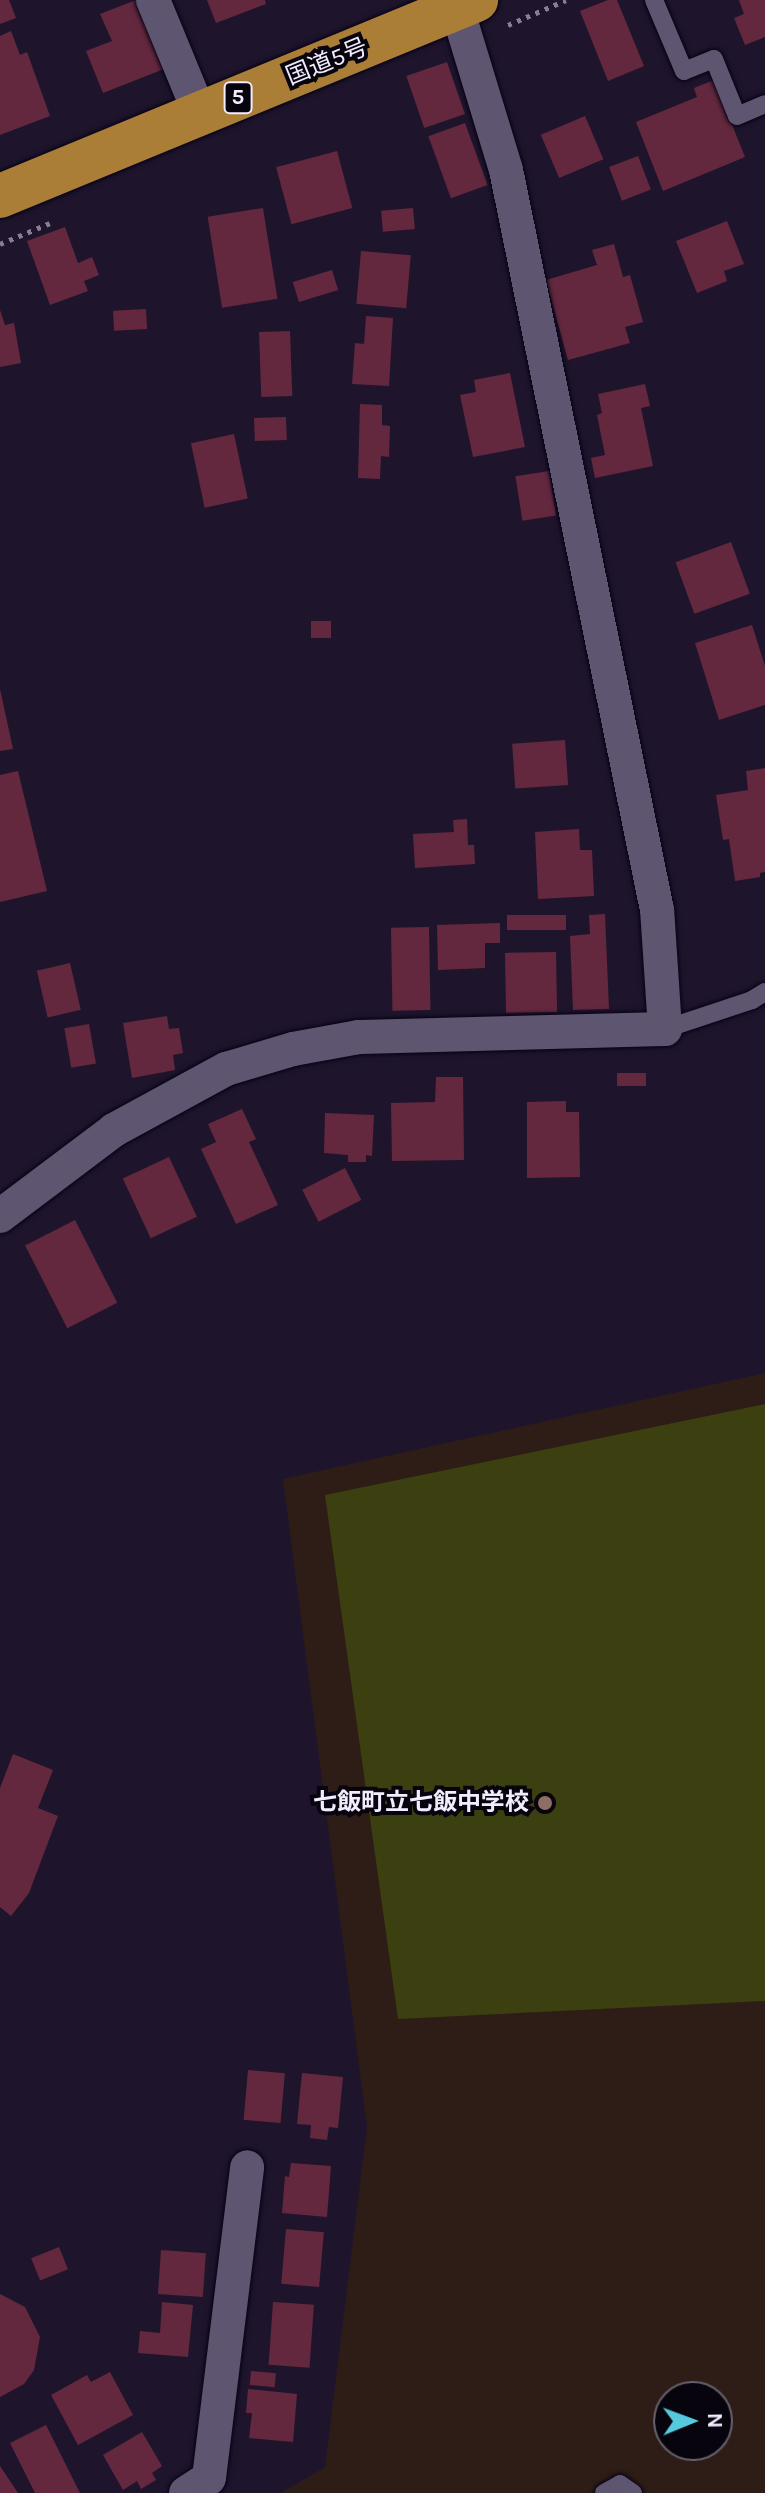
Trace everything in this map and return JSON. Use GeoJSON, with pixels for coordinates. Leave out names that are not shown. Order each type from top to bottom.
{"type":"FeatureCollection","features":[{"type":"Feature","properties":{"kind":"highway","name":"国道5号"},"geometry":{"type":"LineString","coordinates":[[0,196],[200,114],[409,20],[466,4]]}},
{"type":"Feature","properties":{"kind":"street"},"geometry":{"type":"LineString","coordinates":[[153,0],[200,114]]}},
{"type":"Feature","properties":{"kind":"street"},"geometry":{"type":"LineString","coordinates":[[0,1216],[114,1130],[226,1069],[293,1049],[359,1037],[665,1029],[657,910],[506,170],[466,4]]}},
{"type":"Feature","properties":{"kind":"street"},"geometry":{"type":"LineString","coordinates":[[186,2493],[209,2478],[247,2167]]}},
{"type":"Feature","properties":{"kind":"lane"},"geometry":{"type":"LineString","coordinates":[[654,0],[684,71],[714,59],[737,116],[765,104]]}},
{"type":"Feature","properties":{"kind":"lane"},"geometry":{"type":"LineString","coordinates":[[665,1029],[752,1000],[765,992]]}},
{"type":"Feature","properties":{"kind":"lane"},"geometry":{"type":"LineString","coordinates":[[604,2493],[620,2484],[633,2493]]}},
{"type":"Feature","properties":{"kind":"shaded area","name":"七飯町立七飯中学校"},"geometry":{"type":"Polygon","coordinates":[[[765,1373],[765,2493],[281,2493],[325,2467],[367,2127],[283,1479],[765,1373]]]}},
{"type":"Feature","properties":{"kind":"green space"},"geometry":{"type":"Polygon","coordinates":[[[765,1404],[765,2001],[398,2019],[325,1495],[765,1404]]]}},
{"type":"Feature","properties":{"kind":"building"},"geometry":{"type":"Polygon","coordinates":[[[0,0],[9,0],[16,18],[0,24],[0,0]]]}},
{"type":"Feature","properties":{"kind":"building"},"geometry":{"type":"Polygon","coordinates":[[[142,0],[164,69],[103,93],[86,51],[112,41],[100,14],[142,0]]]}},
{"type":"Feature","properties":{"kind":"building"},"geometry":{"type":"Polygon","coordinates":[[[207,0],[265,0],[266,4],[216,23],[207,0]]]}},
{"type":"Feature","properties":{"kind":"building"},"geometry":{"type":"Polygon","coordinates":[[[608,0],[617,0],[644,66],[608,81],[580,11],[608,0]]]}},
{"type":"Feature","properties":{"kind":"building"},"geometry":{"type":"Polygon","coordinates":[[[739,0],[765,0],[765,37],[745,45],[734,18],[744,14],[739,0]]]}},
{"type":"Feature","properties":{"kind":"building"},"geometry":{"type":"Polygon","coordinates":[[[11,31],[20,55],[27,52],[50,116],[0,135],[0,36],[11,31]]]}},
{"type":"Feature","properties":{"kind":"building"},"geometry":{"type":"Polygon","coordinates":[[[447,62],[465,114],[424,128],[406,76],[447,62]]]}},
{"type":"Feature","properties":{"kind":"building"},"geometry":{"type":"Polygon","coordinates":[[[714,80],[745,157],[663,191],[636,122],[697,97],[694,88],[714,80]]]}},
{"type":"Feature","properties":{"kind":"building"},"geometry":{"type":"Polygon","coordinates":[[[585,116],[603,159],[559,178],[541,135],[585,116]]]}},
{"type":"Feature","properties":{"kind":"building"},"geometry":{"type":"Polygon","coordinates":[[[465,123],[488,185],[451,198],[428,136],[465,123]]]}},
{"type":"Feature","properties":{"kind":"building"},"geometry":{"type":"Polygon","coordinates":[[[337,151],[352,208],[291,224],[276,167],[337,151]]]}},
{"type":"Feature","properties":{"kind":"building"},"geometry":{"type":"Polygon","coordinates":[[[638,156],[651,190],[622,201],[609,167],[638,156]]]}},
{"type":"Feature","properties":{"kind":"building"},"geometry":{"type":"Polygon","coordinates":[[[263,208],[277,299],[222,308],[208,217],[263,208]]]}},
{"type":"Feature","properties":{"kind":"building"},"geometry":{"type":"Polygon","coordinates":[[[413,208],[415,229],[383,232],[381,211],[413,208]]]}},
{"type":"Feature","properties":{"kind":"building"},"geometry":{"type":"Polygon","coordinates":[[[727,221],[744,264],[724,271],[727,281],[697,293],[676,241],[727,221]]]}},
{"type":"Feature","properties":{"kind":"building"},"geometry":{"type":"Polygon","coordinates":[[[65,227],[78,263],[92,257],[99,275],[84,281],[88,291],[50,305],[27,241],[65,227]]]}},
{"type":"Feature","properties":{"kind":"building"},"geometry":{"type":"Polygon","coordinates":[[[614,244],[623,277],[630,275],[643,322],[625,327],[630,343],[568,360],[546,280],[597,265],[592,250],[614,244]]]}},
{"type":"Feature","properties":{"kind":"building"},"geometry":{"type":"Polygon","coordinates":[[[361,251],[411,255],[406,308],[356,304],[361,251]]]}},
{"type":"Feature","properties":{"kind":"building"},"geometry":{"type":"Polygon","coordinates":[[[332,270],[338,290],[299,302],[293,282],[332,270]]]}},
{"type":"Feature","properties":{"kind":"building"},"geometry":{"type":"Polygon","coordinates":[[[146,309],[147,329],[114,331],[113,311],[146,309]]]}},
{"type":"Feature","properties":{"kind":"building"},"geometry":{"type":"Polygon","coordinates":[[[0,310],[5,325],[14,323],[21,363],[0,367],[0,310]]]}},
{"type":"Feature","properties":{"kind":"building"},"geometry":{"type":"Polygon","coordinates":[[[366,316],[393,318],[389,386],[352,384],[355,343],[364,344],[366,316]]]}},
{"type":"Feature","properties":{"kind":"building"},"geometry":{"type":"Polygon","coordinates":[[[290,331],[292,396],[261,397],[259,332],[290,331]]]}},
{"type":"Feature","properties":{"kind":"building"},"geometry":{"type":"Polygon","coordinates":[[[510,373],[525,447],[473,457],[460,395],[476,392],[474,380],[510,373]]]}},
{"type":"Feature","properties":{"kind":"building"},"geometry":{"type":"Polygon","coordinates":[[[645,384],[650,406],[641,408],[653,466],[595,478],[591,458],[605,455],[597,415],[602,413],[598,394],[645,384]]]}},
{"type":"Feature","properties":{"kind":"building"},"geometry":{"type":"Polygon","coordinates":[[[360,404],[382,405],[382,425],[390,426],[389,457],[381,456],[380,479],[358,478],[360,404]]]}},
{"type":"Feature","properties":{"kind":"building"},"geometry":{"type":"Polygon","coordinates":[[[286,417],[287,440],[255,441],[254,418],[286,417]]]}},
{"type":"Feature","properties":{"kind":"building"},"geometry":{"type":"Polygon","coordinates":[[[234,434],[248,499],[205,508],[191,443],[234,434]]]}},
{"type":"Feature","properties":{"kind":"building"},"geometry":{"type":"Polygon","coordinates":[[[549,471],[556,515],[522,521],[515,476],[549,471]]]}},
{"type":"Feature","properties":{"kind":"building"},"geometry":{"type":"Polygon","coordinates":[[[731,542],[750,594],[694,614],[676,562],[731,542]]]}},
{"type":"Feature","properties":{"kind":"building"},"geometry":{"type":"Polygon","coordinates":[[[311,621],[331,621],[331,638],[311,638],[311,621]]]}},
{"type":"Feature","properties":{"kind":"building"},"geometry":{"type":"Polygon","coordinates":[[[752,625],[765,666],[765,705],[719,720],[695,643],[752,625]]]}},
{"type":"Feature","properties":{"kind":"building"},"geometry":{"type":"Polygon","coordinates":[[[0,689],[13,749],[0,751],[0,689]]]}},
{"type":"Feature","properties":{"kind":"building"},"geometry":{"type":"Polygon","coordinates":[[[565,740],[568,785],[515,789],[512,744],[565,740]]]}},
{"type":"Feature","properties":{"kind":"building"},"geometry":{"type":"Polygon","coordinates":[[[765,768],[765,872],[760,873],[760,877],[735,881],[729,839],[723,840],[716,795],[748,790],[746,771],[765,768]]]}},
{"type":"Feature","properties":{"kind":"building"},"geometry":{"type":"Polygon","coordinates":[[[18,771],[47,891],[0,902],[0,775],[18,771]]]}},
{"type":"Feature","properties":{"kind":"building"},"geometry":{"type":"Polygon","coordinates":[[[467,819],[468,845],[474,845],[475,864],[415,868],[413,834],[454,832],[453,820],[467,819]]]}},
{"type":"Feature","properties":{"kind":"building"},"geometry":{"type":"Polygon","coordinates":[[[579,829],[580,850],[592,850],[594,896],[538,899],[535,832],[579,829]]]}},
{"type":"Feature","properties":{"kind":"building"},"geometry":{"type":"Polygon","coordinates":[[[605,914],[609,1009],[573,1010],[570,936],[590,934],[589,915],[605,914]]]}},
{"type":"Feature","properties":{"kind":"building"},"geometry":{"type":"Polygon","coordinates":[[[507,915],[566,915],[566,930],[507,930],[507,915]]]}},
{"type":"Feature","properties":{"kind":"building"},"geometry":{"type":"Polygon","coordinates":[[[500,923],[500,943],[485,943],[485,968],[438,970],[437,925],[500,923]]]}},
{"type":"Feature","properties":{"kind":"building"},"geometry":{"type":"Polygon","coordinates":[[[429,927],[430,1010],[392,1011],[391,928],[429,927]]]}},
{"type":"Feature","properties":{"kind":"building"},"geometry":{"type":"Polygon","coordinates":[[[556,952],[557,1012],[506,1013],[505,953],[556,952]]]}},
{"type":"Feature","properties":{"kind":"building"},"geometry":{"type":"Polygon","coordinates":[[[70,963],[81,1010],[48,1017],[37,971],[70,963]]]}},
{"type":"Feature","properties":{"kind":"building"},"geometry":{"type":"Polygon","coordinates":[[[167,1016],[169,1029],[179,1028],[183,1053],[173,1055],[175,1070],[132,1078],[123,1023],[167,1016]]]}},
{"type":"Feature","properties":{"kind":"building"},"geometry":{"type":"Polygon","coordinates":[[[89,1024],[96,1063],[71,1068],[64,1028],[89,1024]]]}},
{"type":"Feature","properties":{"kind":"building"},"geometry":{"type":"Polygon","coordinates":[[[617,1073],[646,1073],[646,1086],[617,1086],[617,1073]]]}},
{"type":"Feature","properties":{"kind":"building"},"geometry":{"type":"Polygon","coordinates":[[[436,1077],[463,1077],[464,1160],[392,1161],[391,1103],[435,1102],[436,1077]]]}},
{"type":"Feature","properties":{"kind":"building"},"geometry":{"type":"Polygon","coordinates":[[[566,1101],[566,1112],[579,1112],[580,1177],[527,1178],[527,1102],[566,1101]]]}},
{"type":"Feature","properties":{"kind":"building"},"geometry":{"type":"Polygon","coordinates":[[[242,1109],[256,1139],[249,1142],[278,1205],[236,1224],[201,1149],[216,1142],[208,1124],[242,1109]]]}},
{"type":"Feature","properties":{"kind":"building"},"geometry":{"type":"Polygon","coordinates":[[[325,1113],[374,1115],[372,1156],[366,1155],[366,1162],[348,1162],[348,1155],[324,1153],[325,1113]]]}},
{"type":"Feature","properties":{"kind":"building"},"geometry":{"type":"Polygon","coordinates":[[[169,1157],[197,1217],[151,1238],[123,1179],[169,1157]]]}},
{"type":"Feature","properties":{"kind":"building"},"geometry":{"type":"Polygon","coordinates":[[[345,1168],[361,1200],[319,1222],[302,1190],[345,1168]]]}},
{"type":"Feature","properties":{"kind":"building"},"geometry":{"type":"Polygon","coordinates":[[[75,1220],[117,1303],[67,1328],[25,1245],[75,1220]]]}},
{"type":"Feature","properties":{"kind":"building"},"geometry":{"type":"Polygon","coordinates":[[[13,1754],[53,1770],[38,1808],[58,1816],[29,1893],[11,1916],[0,1907],[0,1788],[13,1754]]]}},
{"type":"Feature","properties":{"kind":"building"},"geometry":{"type":"Polygon","coordinates":[[[248,2070],[285,2073],[281,2123],[244,2120],[248,2070]]]}},
{"type":"Feature","properties":{"kind":"building"},"geometry":{"type":"Polygon","coordinates":[[[302,2073],[343,2077],[338,2128],[329,2127],[327,2140],[310,2138],[311,2125],[297,2124],[302,2073]]]}},
{"type":"Feature","properties":{"kind":"building"},"geometry":{"type":"Polygon","coordinates":[[[291,2163],[331,2166],[327,2217],[282,2213],[285,2176],[289,2177],[291,2163]]]}},
{"type":"Feature","properties":{"kind":"building"},"geometry":{"type":"Polygon","coordinates":[[[286,2229],[324,2232],[319,2287],[281,2284],[286,2229]]]}},
{"type":"Feature","properties":{"kind":"building"},"geometry":{"type":"Polygon","coordinates":[[[59,2247],[68,2269],[40,2280],[31,2258],[59,2247]]]}},
{"type":"Feature","properties":{"kind":"building"},"geometry":{"type":"Polygon","coordinates":[[[161,2250],[206,2253],[203,2297],[158,2294],[161,2250]]]}},
{"type":"Feature","properties":{"kind":"building"},"geometry":{"type":"Polygon","coordinates":[[[0,2294],[25,2307],[40,2337],[34,2370],[24,2384],[0,2397],[0,2294]]]}},
{"type":"Feature","properties":{"kind":"building"},"geometry":{"type":"Polygon","coordinates":[[[162,2302],[193,2305],[188,2357],[138,2353],[140,2331],[160,2333],[162,2302]]]}},
{"type":"Feature","properties":{"kind":"building"},"geometry":{"type":"Polygon","coordinates":[[[273,2302],[314,2305],[310,2368],[269,2365],[273,2302]]]}},
{"type":"Feature","properties":{"kind":"building"},"geometry":{"type":"Polygon","coordinates":[[[251,2371],[276,2373],[275,2387],[250,2385],[251,2371]]]}},
{"type":"Feature","properties":{"kind":"building"},"geometry":{"type":"Polygon","coordinates":[[[110,2372],[133,2415],[78,2445],[51,2395],[87,2375],[91,2382],[110,2372]]]}},
{"type":"Feature","properties":{"kind":"building"},"geometry":{"type":"Polygon","coordinates":[[[248,2389],[297,2394],[293,2442],[249,2438],[252,2413],[246,2413],[248,2389]]]}},
{"type":"Feature","properties":{"kind":"building"},"geometry":{"type":"Polygon","coordinates":[[[46,2425],[80,2493],[35,2493],[10,2443],[46,2425]]]}},
{"type":"Feature","properties":{"kind":"building"},"geometry":{"type":"Polygon","coordinates":[[[142,2432],[162,2466],[152,2473],[156,2480],[141,2489],[137,2481],[123,2490],[103,2455],[142,2432]]]}},
{"type":"Feature","properties":{"kind":"building"},"geometry":{"type":"Polygon","coordinates":[[[0,2466],[18,2493],[0,2493],[0,2466]]]}},
{"type":"Feature","properties":{"kind":"place","name":"七飯町立七飯中学校"},"geometry":{"type":"Point","coordinates":[545,1803]}}]}
